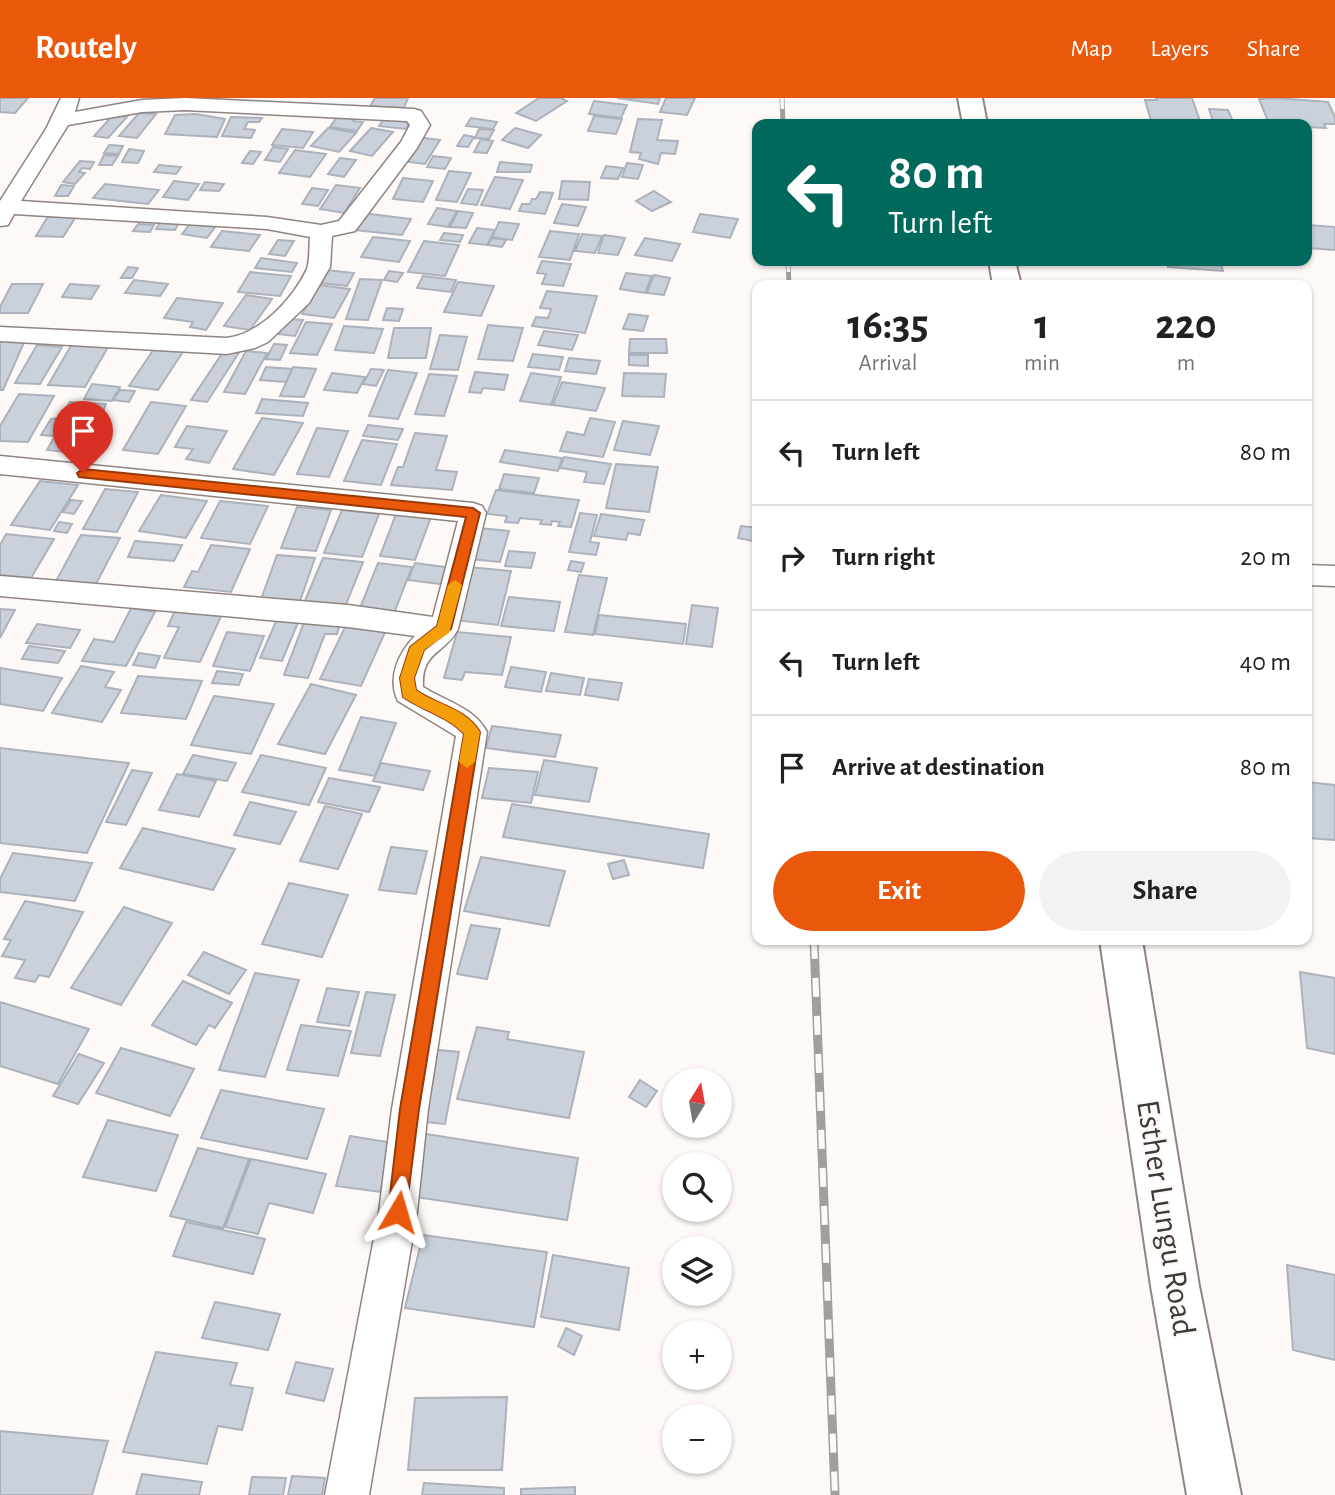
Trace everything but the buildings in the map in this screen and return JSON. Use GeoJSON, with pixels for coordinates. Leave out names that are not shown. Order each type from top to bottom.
{"type":"FeatureCollection","features":[{"type":"Feature","properties":{"kind":"street"},"geometry":{"type":"LineString","coordinates":[[3,213],[63,120],[70,98]]}},
{"type":"Feature","properties":{"kind":"street"},"geometry":{"type":"LineString","coordinates":[[970,98],[974,119]]}},
{"type":"Feature","properties":{"kind":"street"},"geometry":{"type":"LineString","coordinates":[[3,213],[267,223],[321,232],[347,226],[410,144],[420,125],[417,106],[186,104],[142,106],[63,120]]}},
{"type":"Feature","properties":{"kind":"street"},"geometry":{"type":"LineString","coordinates":[[0,334],[228,346],[247,343],[260,337],[301,298],[319,267],[321,232]]}},
{"type":"Feature","properties":{"kind":"street"},"geometry":{"type":"LineString","coordinates":[[0,465],[473,513],[444,629],[418,647],[407,678],[409,693],[422,702],[458,718],[472,732],[410,1109],[398,1212],[347,1495]]}},
{"type":"Feature","properties":{"kind":"street"},"geometry":{"type":"LineString","coordinates":[[1312,575],[1335,576]]}},
{"type":"Feature","properties":{"kind":"street"},"geometry":{"type":"LineString","coordinates":[[0,586],[348,616],[444,629]]}},
{"type":"Feature","properties":{"kind":"street","name":"Esther Lungu Road"},"geometry":{"type":"LineString","coordinates":[[1122,945],[1175,1286],[1214,1495]]}},
{"type":"Feature","properties":{"kind":"railway"},"geometry":{"type":"LineString","coordinates":[[782,98],[783,119]]}},
{"type":"Feature","properties":{"kind":"railway"},"geometry":{"type":"LineString","coordinates":[[788,266],[789,280]]}},
{"type":"Feature","properties":{"kind":"railway"},"geometry":{"type":"LineString","coordinates":[[814,945],[835,1495]]}},
{"type":"Feature","properties":{"kind":"slow traffic"},"geometry":{"type":"LineString","coordinates":[[455,585],[444,629],[418,647],[407,678],[409,693],[422,702],[458,718],[472,732],[467,762]]}},
{"type":"Feature","properties":{"kind":"route"},"geometry":{"type":"LineString","coordinates":[[83,473],[473,513],[444,629],[418,647],[407,678],[409,693],[422,702],[458,718],[472,732],[410,1109],[398,1212]]}}]}
